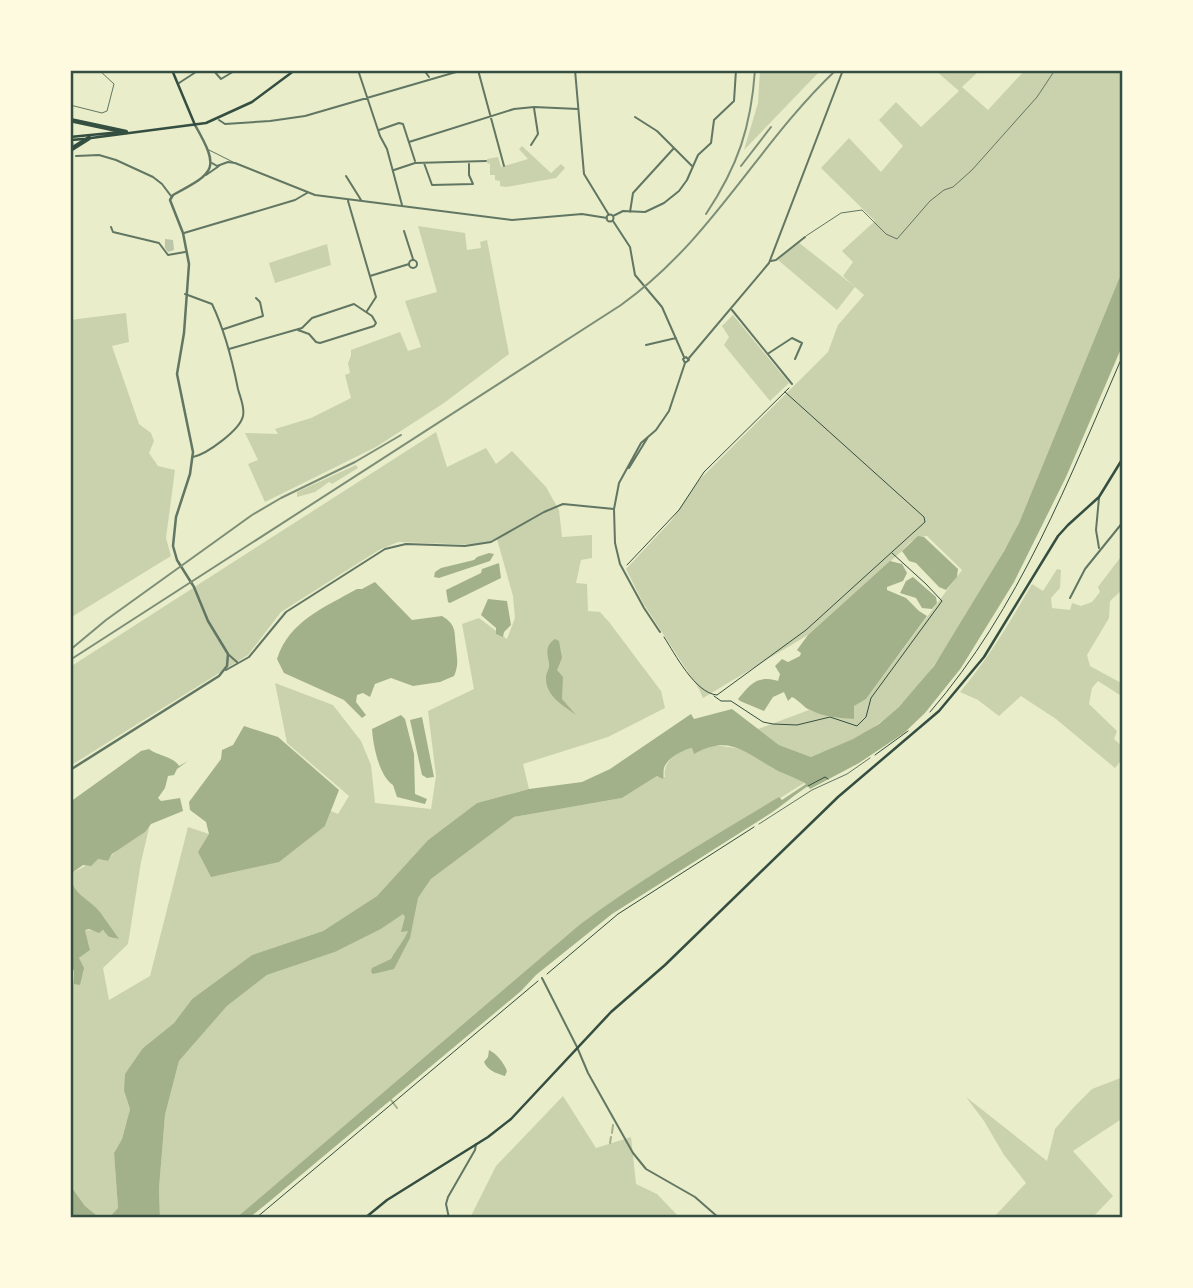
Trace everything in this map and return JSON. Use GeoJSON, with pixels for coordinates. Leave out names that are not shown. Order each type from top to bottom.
{"type":"FeatureCollection","features":[{"type":"Feature","properties":{"kind":"highway"},"geometry":{"type":"LineString","coordinates":[[70,120],[126,132]]}},
{"type":"Feature","properties":{"kind":"highway"},"geometry":{"type":"LineString","coordinates":[[70,150],[89,138]]}},
{"type":"Feature","properties":{"kind":"main road"},"geometry":{"type":"LineString","coordinates":[[172,70],[195,125]]}},
{"type":"Feature","properties":{"kind":"main road"},"geometry":{"type":"LineString","coordinates":[[70,138],[202,124],[252,102],[295,70]]}},
{"type":"Feature","properties":{"kind":"main road"},"geometry":{"type":"LineString","coordinates":[[70,138],[139,131]]}},
{"type":"Feature","properties":{"kind":"main road"},"geometry":{"type":"LineString","coordinates":[[365,1218],[387,1200],[469,1149],[511,1119],[577,1047],[838,797],[922,728],[955,694],[984,657],[1058,537],[1068,524],[1099,497],[1123,458]]}},
{"type":"Feature","properties":{"kind":"street"},"geometry":{"type":"LineString","coordinates":[[178,84],[199,70]]}},
{"type":"Feature","properties":{"kind":"street"},"geometry":{"type":"LineString","coordinates":[[213,70],[221,79],[236,70]]}},
{"type":"Feature","properties":{"kind":"street"},"geometry":{"type":"LineString","coordinates":[[358,70],[387,149],[402,206]]}},
{"type":"Feature","properties":{"kind":"street"},"geometry":{"type":"LineString","coordinates":[[424,70],[430,78]]}},
{"type":"Feature","properties":{"kind":"street"},"geometry":{"type":"LineString","coordinates":[[218,119],[225,124],[287,119],[327,111],[452,71],[463,70]]}},
{"type":"Feature","properties":{"kind":"street"},"geometry":{"type":"LineString","coordinates":[[478,70],[504,166]]}},
{"type":"Feature","properties":{"kind":"street"},"geometry":{"type":"LineString","coordinates":[[575,70],[584,174],[628,244],[639,280],[662,307],[685,363],[669,411],[656,430],[648,436],[619,483],[614,509],[615,543],[623,569],[660,632]]}},
{"type":"Feature","properties":{"kind":"street"},"geometry":{"type":"LineString","coordinates":[[607,218],[621,211],[645,212],[669,200],[684,185],[698,156],[711,143],[714,120],[734,101],[736,70]]}},
{"type":"Feature","properties":{"kind":"street"},"geometry":{"type":"LineString","coordinates":[[685,363],[689,362],[689,358],[770,260],[843,70]]}},
{"type":"Feature","properties":{"kind":"street"},"geometry":{"type":"LineString","coordinates":[[531,145],[538,134],[534,107]]}},
{"type":"Feature","properties":{"kind":"street"},"geometry":{"type":"LineString","coordinates":[[409,142],[490,115],[534,107],[578,109]]}},
{"type":"Feature","properties":{"kind":"street"},"geometry":{"type":"LineString","coordinates":[[635,117],[657,131],[693,167]]}},
{"type":"Feature","properties":{"kind":"street"},"geometry":{"type":"LineString","coordinates":[[379,130],[403,124],[415,163]]}},
{"type":"Feature","properties":{"kind":"street"},"geometry":{"type":"LineString","coordinates":[[195,125],[212,163],[220,166]]}},
{"type":"Feature","properties":{"kind":"street"},"geometry":{"type":"LineString","coordinates":[[630,212],[633,193],[674,148]]}},
{"type":"Feature","properties":{"kind":"street"},"geometry":{"type":"LineString","coordinates":[[76,156],[99,155],[153,177],[171,197],[183,233],[189,264],[184,333],[177,374],[192,457],[190,474],[176,516],[173,550],[194,587],[208,621],[228,654],[239,663]]}},
{"type":"Feature","properties":{"kind":"street"},"geometry":{"type":"LineString","coordinates":[[392,170],[424,162],[486,161]]}},
{"type":"Feature","properties":{"kind":"street"},"geometry":{"type":"LineString","coordinates":[[171,197],[228,162],[315,195],[512,220],[582,214],[613,221]]}},
{"type":"Feature","properties":{"kind":"street"},"geometry":{"type":"LineString","coordinates":[[424,162],[432,185],[473,184],[469,175],[469,162]]}},
{"type":"Feature","properties":{"kind":"street"},"geometry":{"type":"LineString","coordinates":[[205,175],[212,163]]}},
{"type":"Feature","properties":{"kind":"street"},"geometry":{"type":"LineString","coordinates":[[346,176],[361,201]]}},
{"type":"Feature","properties":{"kind":"street"},"geometry":{"type":"LineString","coordinates":[[183,233],[295,200],[307,193]]}},
{"type":"Feature","properties":{"kind":"street"},"geometry":{"type":"LineString","coordinates":[[347,199],[376,298],[366,312]]}},
{"type":"Feature","properties":{"kind":"street"},"geometry":{"type":"LineString","coordinates":[[111,227],[113,232],[159,243],[168,255],[187,251]]}},
{"type":"Feature","properties":{"kind":"street"},"geometry":{"type":"LineString","coordinates":[[404,231],[413,259],[417,261],[412,268],[409,264]]}},
{"type":"Feature","properties":{"kind":"street"},"geometry":{"type":"LineString","coordinates":[[770,260],[776,260],[805,237]]}},
{"type":"Feature","properties":{"kind":"street"},"geometry":{"type":"LineString","coordinates":[[370,276],[409,264],[413,259]]}},
{"type":"Feature","properties":{"kind":"street"},"geometry":{"type":"LineString","coordinates":[[185,294],[212,304],[229,349],[243,408],[240,424],[228,436],[201,455],[192,457]]}},
{"type":"Feature","properties":{"kind":"street"},"geometry":{"type":"LineString","coordinates":[[223,329],[263,316],[260,302],[256,298]]}},
{"type":"Feature","properties":{"kind":"street"},"geometry":{"type":"LineString","coordinates":[[229,349],[298,330],[312,318],[354,304],[375,319],[376,323],[374,326],[320,343],[309,334],[298,330]]}},
{"type":"Feature","properties":{"kind":"street"},"geometry":{"type":"LineString","coordinates":[[731,309],[792,384]]}},
{"type":"Feature","properties":{"kind":"street"},"geometry":{"type":"LineString","coordinates":[[307,323],[309,334]]}},
{"type":"Feature","properties":{"kind":"street"},"geometry":{"type":"LineString","coordinates":[[646,345],[677,338]]}},
{"type":"Feature","properties":{"kind":"street"},"geometry":{"type":"LineString","coordinates":[[768,354],[792,338],[802,343],[795,359]]}},
{"type":"Feature","properties":{"kind":"street"},"geometry":{"type":"LineString","coordinates":[[684,357],[689,358]]}},
{"type":"Feature","properties":{"kind":"street"},"geometry":{"type":"LineString","coordinates":[[1099,497],[1096,530],[1099,549]]}},
{"type":"Feature","properties":{"kind":"street"},"geometry":{"type":"LineString","coordinates":[[70,770],[249,657],[286,612],[385,549],[406,544],[466,546],[491,542],[556,506],[578,505],[614,509]]}},
{"type":"Feature","properties":{"kind":"street"},"geometry":{"type":"LineString","coordinates":[[1070,598],[1078,579],[1099,549],[1123,522]]}},
{"type":"Feature","properties":{"kind":"street"},"geometry":{"type":"LineString","coordinates":[[225,671],[228,654]]}},
{"type":"Feature","properties":{"kind":"street"},"geometry":{"type":"LineString","coordinates":[[542,978],[597,1091],[638,1159],[653,1174],[684,1190],[719,1218]]}},
{"type":"Feature","properties":{"kind":"street"},"geometry":{"type":"LineString","coordinates":[[449,1218],[446,1205],[448,1197],[476,1144]]}},
{"type":"Feature","properties":{"kind":"street"},"geometry":{"type":"LineString","coordinates":[[469,1149],[472,1155]]}},
{"type":"Feature","properties":{"kind":"lane"},"geometry":{"type":"LineString","coordinates":[[70,105],[102,113],[107,111],[114,84],[99,70]]}},
{"type":"Feature","properties":{"kind":"lane"},"geometry":{"type":"LineString","coordinates":[[805,237],[841,213],[862,210],[886,234],[897,239],[930,201],[944,190],[953,187],[972,170],[1037,97],[1055,70]]}},
{"type":"Feature","properties":{"kind":"lane"},"geometry":{"type":"LineString","coordinates":[[207,149],[235,163]]}},
{"type":"Feature","properties":{"kind":"lane"},"geometry":{"type":"LineString","coordinates":[[759,824],[812,790],[846,774],[871,758]]}},
{"type":"Feature","properties":{"kind":"path"},"geometry":{"type":"LineString","coordinates":[[926,716],[957,681],[1030,561],[1123,355]]}},
{"type":"Feature","properties":{"kind":"path"},"geometry":{"type":"LineString","coordinates":[[623,569],[679,510],[704,472],[792,384]]}},
{"type":"Feature","properties":{"kind":"path"},"geometry":{"type":"LineString","coordinates":[[712,695],[724,691],[785,647],[924,524],[924,517],[785,392]]}},
{"type":"Feature","properties":{"kind":"path"},"geometry":{"type":"LineString","coordinates":[[660,632],[694,681],[721,701],[731,701],[763,722],[785,726],[830,717],[856,726],[862,723],[871,698],[942,601],[892,553]]}},
{"type":"Feature","properties":{"kind":"path"},"geometry":{"type":"LineString","coordinates":[[871,758],[909,730]]}},
{"type":"Feature","properties":{"kind":"path"},"geometry":{"type":"LineString","coordinates":[[808,786],[821,779],[829,779]]}},
{"type":"Feature","properties":{"kind":"path"},"geometry":{"type":"LineString","coordinates":[[256,1218],[618,914],[759,824]]}},
{"type":"Feature","properties":{"kind":"shaded area"},"geometry":{"type":"Polygon","coordinates":[[[760,70],[821,70],[744,150],[758,103],[760,70]]]}},
{"type":"Feature","properties":{"kind":"shaded area"},"geometry":{"type":"Polygon","coordinates":[[[935,70],[980,70],[962,87],[988,110],[1025,70],[1123,70],[1123,269],[1019,523],[949,642],[929,673],[892,713],[846,743],[811,757],[779,745],[758,729],[809,710],[830,717],[866,699],[962,570],[927,536],[916,539],[808,635],[703,698],[643,603],[626,569],[671,521],[699,480],[828,352],[838,325],[864,295],[855,287],[837,310],[778,260],[798,242],[854,286],[843,276],[853,262],[842,251],[875,221],[821,168],[849,138],[881,172],[903,146],[879,120],[896,102],[921,127],[959,91],[935,70]]]}},
{"type":"Feature","properties":{"kind":"shaded area"},"geometry":{"type":"Polygon","coordinates":[[[522,146],[551,173],[561,164],[565,168],[556,178],[500,186],[495,175],[490,175],[487,159],[498,157],[501,167],[528,159],[519,149],[522,146]]]}},
{"type":"Feature","properties":{"kind":"shaded area"},"geometry":{"type":"Polygon","coordinates":[[[418,226],[465,233],[467,250],[481,248],[480,242],[487,240],[509,354],[444,403],[376,447],[265,502],[248,464],[258,460],[245,433],[278,434],[275,429],[311,418],[351,398],[345,375],[350,373],[348,363],[351,350],[400,332],[408,351],[421,347],[405,301],[437,292],[418,226]]]}},
{"type":"Feature","properties":{"kind":"shaded area"},"geometry":{"type":"Polygon","coordinates":[[[327,244],[331,265],[275,283],[269,263],[327,244]]]}},
{"type":"Feature","properties":{"kind":"shaded area"},"geometry":{"type":"Polygon","coordinates":[[[1123,269],[1123,344],[1066,477],[1014,582],[961,668],[925,713],[904,733],[859,763],[810,789],[808,786],[771,813],[612,914],[249,1218],[236,1218],[578,926],[677,859],[779,797],[782,800],[806,784],[734,747],[716,746],[694,754],[692,748],[668,761],[663,779],[657,776],[622,798],[514,817],[431,879],[418,898],[410,938],[394,969],[373,974],[371,972],[372,968],[391,959],[408,931],[401,932],[405,917],[403,914],[381,929],[335,952],[267,975],[227,1006],[179,1061],[165,1115],[159,1189],[160,1218],[109,1218],[118,1208],[114,1153],[122,1139],[130,1109],[124,1091],[125,1074],[143,1048],[174,1023],[192,999],[252,955],[323,931],[377,896],[428,840],[477,803],[529,789],[582,782],[610,769],[691,714],[694,719],[732,709],[779,745],[811,757],[853,739],[879,724],[899,707],[934,666],[1019,523],[1123,269]]]}},
{"type":"Feature","properties":{"kind":"shaded area"},"geometry":{"type":"Polygon","coordinates":[[[126,313],[129,342],[112,346],[139,424],[151,433],[154,441],[149,453],[158,466],[175,470],[166,538],[171,556],[70,618],[70,320],[126,313]]]}},
{"type":"Feature","properties":{"kind":"shaded area"},"geometry":{"type":"Polygon","coordinates":[[[733,315],[789,383],[770,401],[724,345],[729,337],[722,326],[733,315]]]}},
{"type":"Feature","properties":{"kind":"shaded area"},"geometry":{"type":"Polygon","coordinates":[[[436,432],[447,467],[486,448],[496,464],[512,451],[546,487],[559,510],[562,537],[592,535],[592,558],[581,560],[576,583],[587,584],[588,611],[600,612],[609,622],[661,691],[665,708],[608,737],[523,764],[529,789],[477,803],[428,840],[377,896],[323,931],[252,955],[192,999],[174,1023],[143,1048],[124,1091],[130,1109],[122,1139],[114,1153],[118,1208],[112,1217],[100,1218],[85,1206],[70,1185],[70,976],[73,977],[74,984],[79,958],[90,950],[85,930],[106,931],[109,937],[118,939],[100,913],[76,890],[72,873],[98,859],[108,861],[117,850],[150,824],[128,944],[103,968],[109,1000],[150,976],[188,827],[209,834],[325,826],[331,811],[338,814],[349,796],[287,743],[275,683],[333,705],[361,741],[371,765],[375,803],[431,809],[436,776],[428,711],[474,689],[462,624],[479,618],[507,639],[515,618],[513,596],[497,539],[478,545],[398,542],[379,550],[281,612],[248,655],[70,766],[70,667],[436,432]]]}},
{"type":"Feature","properties":{"kind":"shaded area"},"geometry":{"type":"Polygon","coordinates":[[[356,465],[358,468],[332,484],[329,482],[315,492],[297,497],[297,492],[356,465]]]}},
{"type":"Feature","properties":{"kind":"shaded area"},"geometry":{"type":"Polygon","coordinates":[[[918,536],[924,537],[958,569],[957,577],[946,590],[939,587],[916,563],[909,561],[902,551],[918,536]]]}},
{"type":"Feature","properties":{"kind":"shaded area"},"geometry":{"type":"Polygon","coordinates":[[[489,553],[494,554],[490,561],[439,578],[434,577],[435,572],[441,568],[474,560],[489,553]]]}},
{"type":"Feature","properties":{"kind":"shaded area"},"geometry":{"type":"Polygon","coordinates":[[[1123,554],[1123,589],[1110,601],[1109,618],[1087,655],[1090,666],[1123,684],[1123,697],[1098,681],[1092,688],[1089,704],[1117,731],[1114,739],[1123,747],[1123,758],[1115,768],[1056,719],[1021,696],[999,716],[978,700],[960,692],[1007,626],[1032,584],[1043,591],[1057,569],[1061,570],[1060,588],[1051,598],[1052,608],[1070,610],[1072,603],[1081,606],[1092,602],[1100,592],[1098,587],[1123,554]]]}},
{"type":"Feature","properties":{"kind":"shaded area"},"geometry":{"type":"Polygon","coordinates":[[[890,561],[902,564],[907,573],[903,581],[887,587],[887,590],[906,598],[927,616],[866,699],[854,706],[854,719],[815,712],[792,697],[788,701],[784,692],[773,697],[764,711],[738,699],[759,680],[778,681],[780,674],[775,666],[782,659],[788,662],[800,656],[801,653],[797,650],[808,635],[890,561]]]}},
{"type":"Feature","properties":{"kind":"shaded area"},"geometry":{"type":"Polygon","coordinates":[[[499,563],[501,578],[448,602],[446,590],[481,573],[482,569],[499,563]]]}},
{"type":"Feature","properties":{"kind":"shaded area"},"geometry":{"type":"Polygon","coordinates":[[[913,577],[936,597],[937,603],[932,609],[922,608],[916,598],[900,593],[906,581],[913,577]]]}},
{"type":"Feature","properties":{"kind":"shaded area"},"geometry":{"type":"Polygon","coordinates":[[[375,582],[412,620],[442,616],[450,623],[455,633],[457,665],[454,676],[440,682],[413,686],[391,678],[375,684],[370,697],[363,693],[357,695],[356,702],[366,715],[362,718],[344,700],[284,673],[277,659],[290,635],[310,616],[357,589],[375,582]]]}},
{"type":"Feature","properties":{"kind":"shaded area"},"geometry":{"type":"Polygon","coordinates":[[[488,599],[507,601],[511,625],[503,637],[496,634],[496,628],[481,615],[488,599]]]}},
{"type":"Feature","properties":{"kind":"shaded area"},"geometry":{"type":"Polygon","coordinates":[[[555,639],[559,641],[562,658],[557,670],[563,677],[562,699],[576,715],[556,700],[547,685],[548,650],[555,639]]]}},
{"type":"Feature","properties":{"kind":"shaded area"},"geometry":{"type":"Polygon","coordinates":[[[401,715],[405,719],[414,754],[415,794],[427,799],[425,804],[397,797],[393,785],[380,768],[375,751],[372,729],[401,715]]]}},
{"type":"Feature","properties":{"kind":"shaded area"},"geometry":{"type":"Polygon","coordinates":[[[422,717],[434,777],[427,778],[422,775],[410,720],[422,717]]]}},
{"type":"Feature","properties":{"kind":"shaded area"},"geometry":{"type":"Polygon","coordinates":[[[244,726],[278,737],[339,790],[325,826],[279,862],[211,877],[198,852],[209,834],[206,822],[190,810],[189,802],[221,759],[222,750],[233,745],[244,726]]]}},
{"type":"Feature","properties":{"kind":"shaded area"},"geometry":{"type":"Polygon","coordinates":[[[713,745],[743,749],[774,769],[799,778],[804,783],[578,926],[236,1218],[160,1218],[159,1189],[165,1115],[179,1061],[227,1006],[267,975],[335,952],[381,929],[411,908],[431,879],[514,817],[622,798],[657,776],[665,777],[666,766],[677,754],[692,748],[696,753],[713,745]]]}},
{"type":"Feature","properties":{"kind":"shaded area"},"geometry":{"type":"Polygon","coordinates":[[[149,749],[173,760],[179,766],[188,761],[177,769],[174,775],[168,776],[165,788],[158,798],[161,801],[180,798],[183,811],[151,824],[145,832],[112,854],[108,861],[98,859],[91,866],[83,865],[72,873],[74,886],[96,907],[119,939],[109,937],[103,930],[99,933],[85,930],[90,950],[79,958],[84,968],[80,985],[74,984],[74,971],[70,963],[70,802],[141,751],[149,749]]]}},
{"type":"Feature","properties":{"kind":"shaded area"},"geometry":{"type":"Polygon","coordinates":[[[489,1050],[504,1065],[507,1071],[505,1076],[493,1071],[484,1062],[489,1050]]]}},
{"type":"Feature","properties":{"kind":"shaded area"},"geometry":{"type":"Polygon","coordinates":[[[1123,1077],[1123,1118],[1073,1151],[1113,1196],[1092,1218],[993,1218],[1026,1183],[966,1097],[1047,1161],[1055,1129],[1074,1107],[1092,1089],[1123,1077]]]}},
{"type":"Feature","properties":{"kind":"shaded area"},"geometry":{"type":"Polygon","coordinates":[[[563,1096],[596,1148],[631,1137],[636,1184],[657,1194],[680,1218],[470,1218],[496,1166],[563,1096]]]}},
{"type":"Feature","properties":{"kind":"shaded area"},"geometry":{"type":"Polygon","coordinates":[[[70,1185],[85,1206],[100,1218],[70,1218],[70,1185]]]}},
{"type":"Feature","properties":{"kind":"building"},"geometry":{"type":"Polygon","coordinates":[[[165,239],[173,240],[174,250],[168,252],[165,239]]]}},
{"type":"Feature","properties":{"kind":"waterway"},"geometry":{"type":"LineString","coordinates":[[391,1100],[397,1108]]}},
{"type":"Feature","properties":{"kind":"waterway"},"geometry":{"type":"LineString","coordinates":[[612,1133],[613,1125]]}},
{"type":"Feature","properties":{"kind":"waterway"},"geometry":{"type":"LineString","coordinates":[[610,1143],[611,1137]]}},
{"type":"Feature","properties":{"kind":"railway"},"geometry":{"type":"LineString","coordinates":[[706,214],[727,179],[741,145],[750,110],[755,70]]}},
{"type":"Feature","properties":{"kind":"railway"},"geometry":{"type":"LineString","coordinates":[[70,660],[621,305],[682,251],[808,99],[836,70]]}},
{"type":"Feature","properties":{"kind":"railway"},"geometry":{"type":"LineString","coordinates":[[741,166],[771,127]]}},
{"type":"Feature","properties":{"kind":"railway"},"geometry":{"type":"LineString","coordinates":[[70,650],[106,620],[252,515],[401,435]]}}]}
